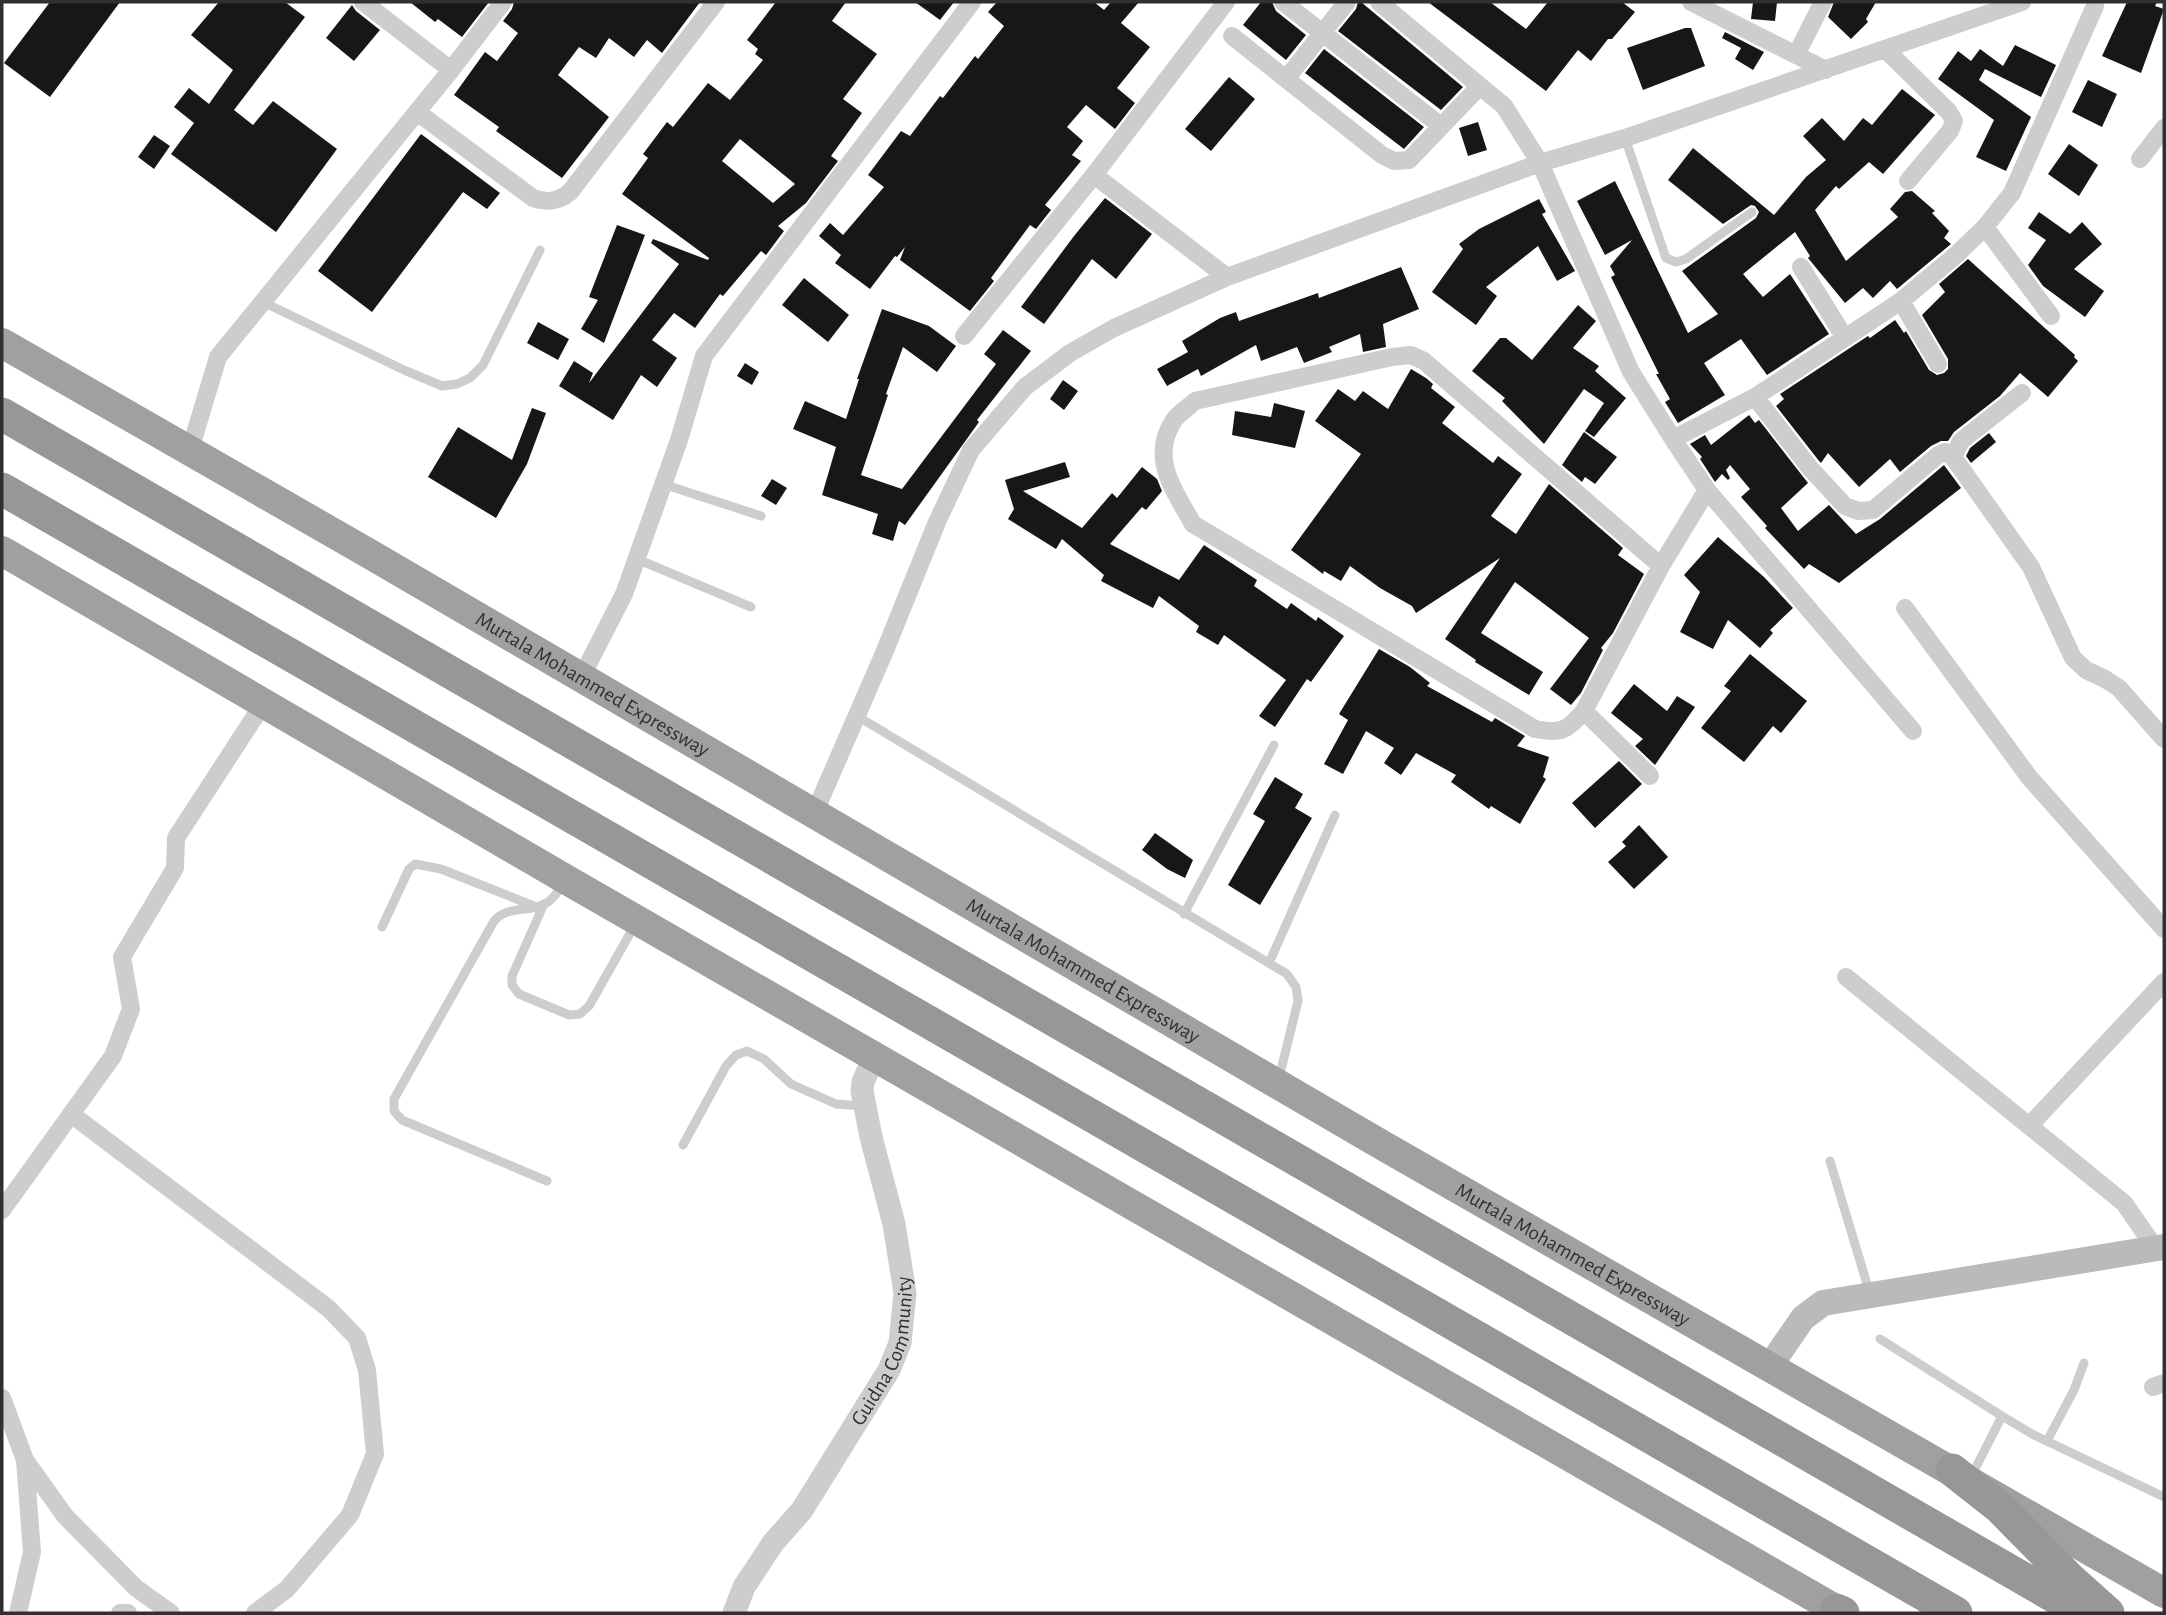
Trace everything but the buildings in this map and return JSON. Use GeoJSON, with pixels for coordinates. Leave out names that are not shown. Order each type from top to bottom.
{"type":"FeatureCollection","features":[{"type":"Feature","properties":{"kind":"highway","name":"Murtala Mohammed Expressway"},"geometry":{"type":"LineString","coordinates":[[2,343],[1278,1084],[2164,1593]]}},
{"type":"Feature","properties":{"kind":"highway"},"geometry":{"type":"LineString","coordinates":[[2,414],[2083,1613]]}},
{"type":"Feature","properties":{"kind":"highway"},"geometry":{"type":"LineString","coordinates":[[2,489],[1956,1613]]}},
{"type":"Feature","properties":{"kind":"highway"},"geometry":{"type":"LineString","coordinates":[[2,551],[638,921],[1840,1612]]}},
{"type":"Feature","properties":{"kind":"highway"},"geometry":{"type":"LineString","coordinates":[[1961,1475],[1999,1507],[2108,1613]]}},
{"type":"Feature","properties":{"kind":"main road"},"geometry":{"type":"LineString","coordinates":[[1770,1366],[1803,1318],[1823,1303],[2160,1248]]}},
{"type":"Feature","properties":{"kind":"street"},"geometry":{"type":"LineString","coordinates":[[363,2],[451,70]]}},
{"type":"Feature","properties":{"kind":"street"},"geometry":{"type":"LineString","coordinates":[[190,450],[218,357],[503,2]]}},
{"type":"Feature","properties":{"kind":"street"},"geometry":{"type":"LineString","coordinates":[[417,112],[533,198],[544,202],[562,198],[716,2]]}},
{"type":"Feature","properties":{"kind":"street"},"geometry":{"type":"LineString","coordinates":[[582,678],[624,594],[679,440],[704,356],[972,2]]}},
{"type":"Feature","properties":{"kind":"street"},"geometry":{"type":"LineString","coordinates":[[964,336],[1094,175],[1226,2]]}},
{"type":"Feature","properties":{"kind":"street"},"geometry":{"type":"LineString","coordinates":[[1283,2],[1441,126]]}},
{"type":"Feature","properties":{"kind":"street"},"geometry":{"type":"LineString","coordinates":[[1286,79],[1347,2]]}},
{"type":"Feature","properties":{"kind":"street"},"geometry":{"type":"LineString","coordinates":[[1379,2],[1504,106],[1539,163],[1631,372],[1673,439],[1707,490],[1913,732]]}},
{"type":"Feature","properties":{"kind":"street"},"geometry":{"type":"LineString","coordinates":[[1691,2],[1797,53],[1826,70]]}},
{"type":"Feature","properties":{"kind":"street"},"geometry":{"type":"LineString","coordinates":[[1797,53],[1824,2]]}},
{"type":"Feature","properties":{"kind":"street"},"geometry":{"type":"LineString","coordinates":[[814,814],[937,522],[971,450],[1025,387],[1070,353],[1114,328],[1227,277],[1539,163],[1625,138],[2022,2]]}},
{"type":"Feature","properties":{"kind":"street"},"geometry":{"type":"LineString","coordinates":[[1673,439],[1755,397],[1900,301],[1985,227],[2012,193],[2095,2]]}},
{"type":"Feature","properties":{"kind":"street"},"geometry":{"type":"LineString","coordinates":[[1232,36],[1382,155],[1394,161],[1409,160],[1480,86]]}},
{"type":"Feature","properties":{"kind":"street"},"geometry":{"type":"LineString","coordinates":[[1885,50],[1949,112],[1954,121],[1950,131],[1908,181]]}},
{"type":"Feature","properties":{"kind":"street"},"geometry":{"type":"LineString","coordinates":[[2140,159],[2164,128]]}},
{"type":"Feature","properties":{"kind":"street"},"geometry":{"type":"LineString","coordinates":[[1094,175],[1227,277]]}},
{"type":"Feature","properties":{"kind":"street"},"geometry":{"type":"LineString","coordinates":[[1985,227],[2051,316]]}},
{"type":"Feature","properties":{"kind":"street"},"geometry":{"type":"LineString","coordinates":[[1801,267],[1845,338]]}},
{"type":"Feature","properties":{"kind":"street"},"geometry":{"type":"LineString","coordinates":[[1900,301],[1938,364]]}},
{"type":"Feature","properties":{"kind":"street"},"geometry":{"type":"LineString","coordinates":[[1661,566],[1424,361],[1410,355],[1392,356],[1195,401],[1175,419],[1164,443],[1164,467],[1193,524],[1535,729],[1556,733],[1573,724],[1584,711],[1661,566],[1707,490]]}},
{"type":"Feature","properties":{"kind":"street"},"geometry":{"type":"LineString","coordinates":[[1953,457],[1961,441],[2022,393]]}},
{"type":"Feature","properties":{"kind":"street"},"geometry":{"type":"LineString","coordinates":[[1755,397],[1810,468],[1845,506],[1858,511],[1873,510],[1938,455],[1945,452],[1953,457],[2031,567],[2073,658],[2086,670],[2119,688],[2164,739]]}},
{"type":"Feature","properties":{"kind":"street"},"geometry":{"type":"LineString","coordinates":[[1905,608],[2029,777],[2161,920]]}},
{"type":"Feature","properties":{"kind":"street"},"geometry":{"type":"LineString","coordinates":[[2,1210],[113,1056],[131,1009],[122,957],[175,868],[176,838],[263,704]]}},
{"type":"Feature","properties":{"kind":"street"},"geometry":{"type":"LineString","coordinates":[[1584,711],[1650,776]]}},
{"type":"Feature","properties":{"kind":"street"},"geometry":{"type":"LineString","coordinates":[[1846,977],[2124,1203],[2160,1248]]}},
{"type":"Feature","properties":{"kind":"street"},"geometry":{"type":"LineString","coordinates":[[2029,1126],[2164,982]]}},
{"type":"Feature","properties":{"kind":"street","name":"Guidna Community"},"geometry":{"type":"LineString","coordinates":[[734,1613],[744,1587],[773,1544],[803,1510],[889,1370],[900,1343],[905,1293],[894,1224],[865,1106],[863,1082],[874,1057]]}},
{"type":"Feature","properties":{"kind":"street"},"geometry":{"type":"LineString","coordinates":[[71,1114],[328,1308],[357,1338],[367,1370],[375,1454],[350,1515],[286,1589],[255,1613]]}},
{"type":"Feature","properties":{"kind":"street"},"geometry":{"type":"LineString","coordinates":[[2,1398],[25,1460],[32,1552],[18,1613]]}},
{"type":"Feature","properties":{"kind":"street"},"geometry":{"type":"LineString","coordinates":[[2,1420],[17,1437]]}},
{"type":"Feature","properties":{"kind":"street"},"geometry":{"type":"LineString","coordinates":[[25,1460],[65,1516],[136,1588],[171,1613]]}},
{"type":"Feature","properties":{"kind":"street"},"geometry":{"type":"LineString","coordinates":[[120,1613],[128,1613]]}},
{"type":"Feature","properties":{"kind":"lane"},"geometry":{"type":"LineString","coordinates":[[1625,138],[1666,258],[1676,262],[1686,259],[1752,212]]}},
{"type":"Feature","properties":{"kind":"lane"},"geometry":{"type":"LineString","coordinates":[[262,302],[442,386],[457,384],[470,378],[483,365],[540,250]]}},
{"type":"Feature","properties":{"kind":"lane"},"geometry":{"type":"LineString","coordinates":[[663,484],[761,516]]}},
{"type":"Feature","properties":{"kind":"lane"},"geometry":{"type":"LineString","coordinates":[[637,559],[751,607]]}},
{"type":"Feature","properties":{"kind":"lane"},"geometry":{"type":"LineString","coordinates":[[857,716],[1287,974],[1296,987],[1297,1001],[1278,1084]]}},
{"type":"Feature","properties":{"kind":"lane"},"geometry":{"type":"LineString","coordinates":[[1184,914],[1274,746]]}},
{"type":"Feature","properties":{"kind":"lane"},"geometry":{"type":"LineString","coordinates":[[1269,963],[1335,815]]}},
{"type":"Feature","properties":{"kind":"lane"},"geometry":{"type":"LineString","coordinates":[[382,927],[409,869],[415,864],[441,869],[540,905]]}},
{"type":"Feature","properties":{"kind":"lane"},"geometry":{"type":"LineString","coordinates":[[547,1181],[402,1120],[394,1111],[394,1100],[494,921],[509,910],[550,901],[567,880]]}},
{"type":"Feature","properties":{"kind":"lane"},"geometry":{"type":"LineString","coordinates":[[540,905],[512,976],[512,985],[519,994],[569,1016],[580,1014],[589,1006],[638,921]]}},
{"type":"Feature","properties":{"kind":"lane"},"geometry":{"type":"LineString","coordinates":[[683,1145],[726,1066],[736,1055],[747,1051],[764,1059],[791,1084],[836,1104],[865,1106]]}},
{"type":"Feature","properties":{"kind":"lane"},"geometry":{"type":"LineString","coordinates":[[1830,1161],[1871,1296]]}},
{"type":"Feature","properties":{"kind":"lane"},"geometry":{"type":"LineString","coordinates":[[1880,1339],[2047,1441],[2164,1497]]}},
{"type":"Feature","properties":{"kind":"lane"},"geometry":{"type":"LineString","coordinates":[[2047,1441],[2074,1390],[2084,1363]]}},
{"type":"Feature","properties":{"kind":"lane"},"geometry":{"type":"LineString","coordinates":[[1961,1475],[2003,1416]]}}]}
